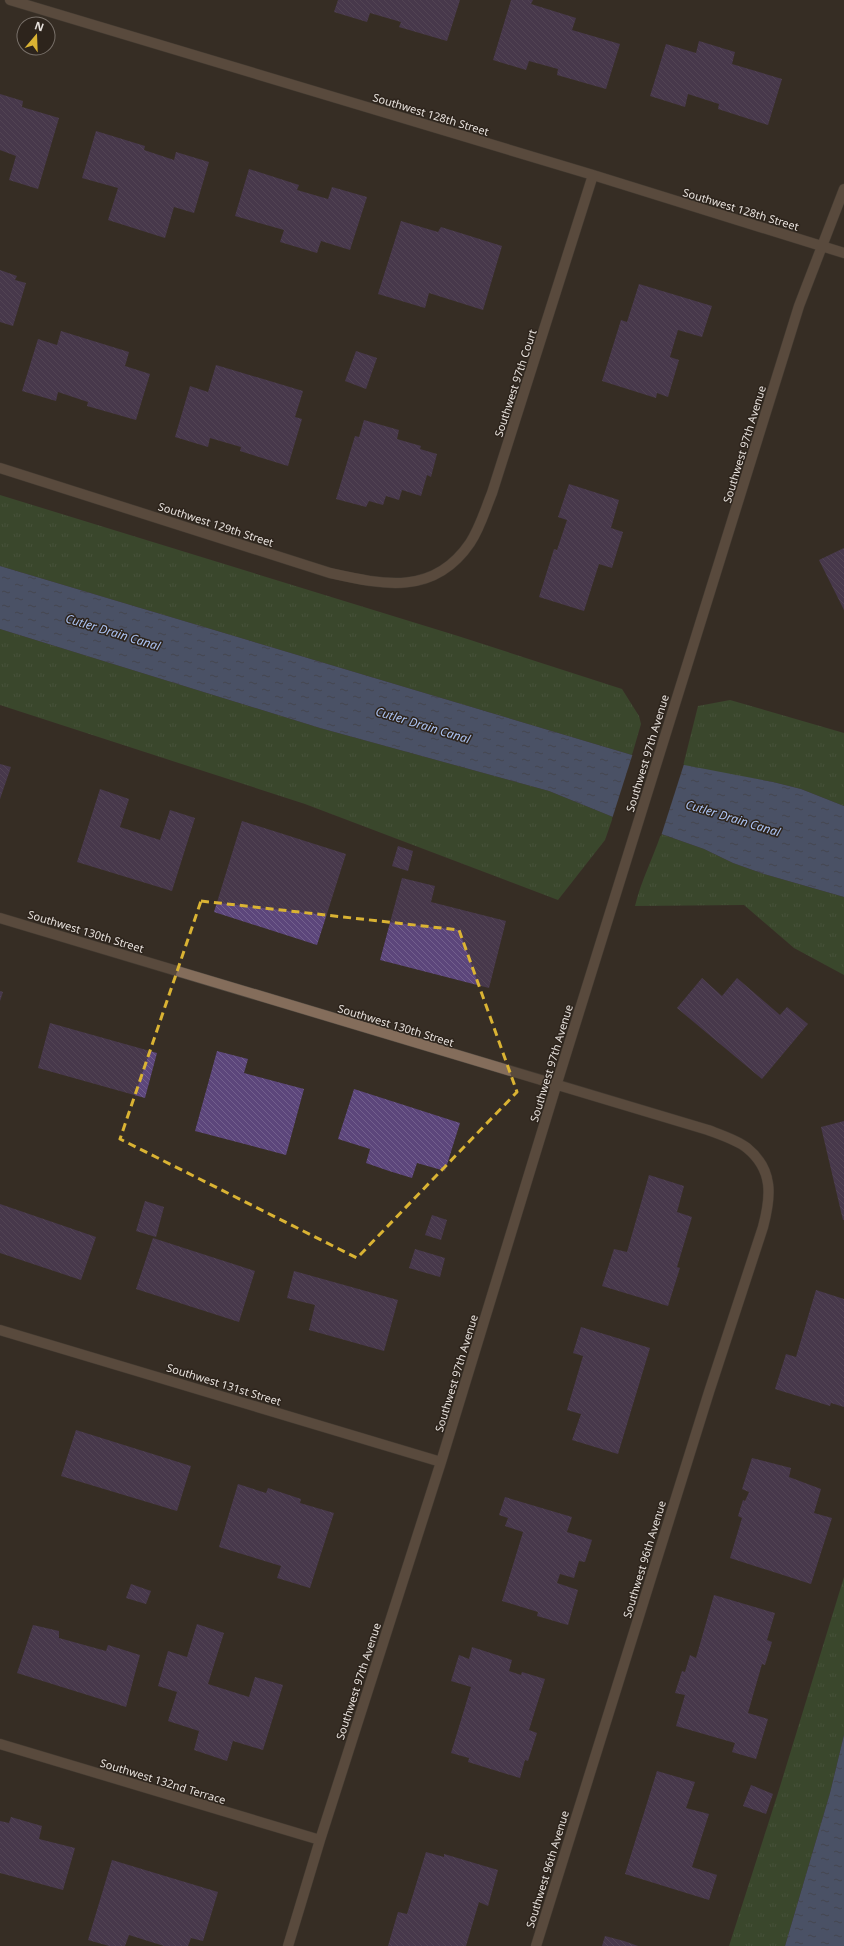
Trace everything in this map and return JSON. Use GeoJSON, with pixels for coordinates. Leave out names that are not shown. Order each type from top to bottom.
{"type":"FeatureCollection","features":[{"type":"Feature","properties":{"kind":"street","name":"Southwest 128th Street"},"geometry":{"type":"LineString","coordinates":[[10,0],[592,175],[844,253]]}},
{"type":"Feature","properties":{"kind":"street","name":"Southwest 97th Court"},"geometry":{"type":"LineString","coordinates":[[428,579],[446,568],[460,555],[478,528],[489,500],[592,175]]}},
{"type":"Feature","properties":{"kind":"street","name":"Southwest 97th Avenue"},"geometry":{"type":"LineString","coordinates":[[288,1946],[320,1840],[441,1462],[556,1086],[799,306],[844,189]]}},
{"type":"Feature","properties":{"kind":"street","name":"Southwest 129th Street"},"geometry":{"type":"LineString","coordinates":[[0,468],[330,572],[382,583],[400,583],[428,579]]}},
{"type":"Feature","properties":{"kind":"street","name":"Southwest 130th Street"},"geometry":{"type":"LineString","coordinates":[[0,918],[556,1086],[708,1130],[747,1148],[760,1162],[769,1179]]}},
{"type":"Feature","properties":{"kind":"street","name":"Southwest 96th Avenue"},"geometry":{"type":"LineString","coordinates":[[536,1946],[709,1392],[763,1227],[769,1204],[769,1179]]}},
{"type":"Feature","properties":{"kind":"street","name":"Southwest 131st Street"},"geometry":{"type":"LineString","coordinates":[[0,1330],[441,1462]]}},
{"type":"Feature","properties":{"kind":"street","name":"Southwest 132nd Terrace"},"geometry":{"type":"LineString","coordinates":[[0,1744],[320,1840]]}},
{"type":"Feature","properties":{"kind":"highlighted area"},"geometry":{"type":"Polygon","coordinates":[[[201,901],[459,930],[517,1092],[357,1258],[120,1139],[201,901]]]}},
{"type":"Feature","properties":{"kind":"green space"},"geometry":{"type":"Polygon","coordinates":[[[0,495],[458,636],[622,689],[639,716],[641,724],[632,755],[0,566],[0,495]]]}},
{"type":"Feature","properties":{"kind":"green space"},"geometry":{"type":"Polygon","coordinates":[[[0,629],[320,728],[549,791],[613,817],[605,840],[558,900],[305,804],[0,705],[0,629]]]}},
{"type":"Feature","properties":{"kind":"green space"},"geometry":{"type":"Polygon","coordinates":[[[730,700],[844,733],[844,806],[801,789],[773,782],[683,766],[698,706],[730,700]]]}},
{"type":"Feature","properties":{"kind":"green space"},"geometry":{"type":"Polygon","coordinates":[[[661,834],[704,849],[733,863],[764,874],[844,897],[844,975],[794,948],[744,905],[635,906],[640,888],[661,834]]]}},
{"type":"Feature","properties":{"kind":"green space"},"geometry":{"type":"Polygon","coordinates":[[[844,1577],[844,1735],[830,1793],[785,1946],[729,1946],[778,1793],[844,1577]]]}},
{"type":"Feature","properties":{"kind":"water","name":"Cutler Drain Canal"},"geometry":{"type":"Polygon","coordinates":[[[0,566],[632,755],[773,782],[801,789],[844,806],[844,897],[764,874],[733,863],[704,849],[613,817],[549,791],[320,728],[0,629],[0,566]]]}},
{"type":"Feature","properties":{"kind":"water"},"geometry":{"type":"Polygon","coordinates":[[[844,1735],[844,1946],[785,1946],[830,1793],[844,1735]]]}},
{"type":"Feature","properties":{"kind":"pier"},"geometry":{"type":"Polygon","coordinates":[[[633,753],[684,764],[661,836],[612,819],[633,753]]]}},
{"type":"Feature","properties":{"kind":"building"},"geometry":{"type":"Polygon","coordinates":[[[338,0],[460,0],[447,41],[399,27],[401,22],[370,13],[367,22],[334,12],[338,0]]]}},
{"type":"Feature","properties":{"kind":"building"},"geometry":{"type":"Polygon","coordinates":[[[511,0],[533,0],[531,4],[576,18],[572,30],[620,44],[606,89],[557,75],[558,69],[529,61],[526,70],[493,60],[511,0]]]}},
{"type":"Feature","properties":{"kind":"building"},"geometry":{"type":"Polygon","coordinates":[[[699,41],[735,52],[732,64],[782,79],[768,125],[718,109],[719,104],[688,94],[685,107],[650,96],[666,44],[696,53],[699,41]]]}},
{"type":"Feature","properties":{"kind":"building"},"geometry":{"type":"Polygon","coordinates":[[[0,94],[23,101],[22,107],[59,118],[38,189],[9,180],[16,156],[0,150],[0,94]]]}},
{"type":"Feature","properties":{"kind":"building"},"geometry":{"type":"Polygon","coordinates":[[[96,131],[145,146],[144,150],[174,160],[176,152],[209,162],[194,213],[174,207],[165,238],[108,220],[118,188],[82,178],[96,131]]]}},
{"type":"Feature","properties":{"kind":"building"},"geometry":{"type":"Polygon","coordinates":[[[249,169],[299,185],[297,190],[328,199],[332,187],[367,197],[350,250],[321,241],[317,253],[280,242],[284,230],[235,216],[249,169]]]}},
{"type":"Feature","properties":{"kind":"building"},"geometry":{"type":"Polygon","coordinates":[[[401,221],[438,232],[441,227],[502,246],[483,310],[429,293],[425,308],[378,294],[401,221]]]}},
{"type":"Feature","properties":{"kind":"building"},"geometry":{"type":"Polygon","coordinates":[[[0,270],[17,276],[15,280],[26,283],[13,326],[0,322],[0,270]]]}},
{"type":"Feature","properties":{"kind":"building"},"geometry":{"type":"Polygon","coordinates":[[[639,284],[712,306],[702,337],[678,330],[670,357],[679,360],[668,397],[657,393],[656,398],[602,381],[621,320],[627,322],[639,284]]]}},
{"type":"Feature","properties":{"kind":"building"},"geometry":{"type":"Polygon","coordinates":[[[61,331],[129,352],[125,366],[150,374],[136,420],[87,406],[88,402],[58,392],[56,401],[22,391],[38,339],[57,345],[61,331]]]}},
{"type":"Feature","properties":{"kind":"building"},"geometry":{"type":"Polygon","coordinates":[[[356,351],[377,358],[366,389],[345,381],[356,351]]]}},
{"type":"Feature","properties":{"kind":"building"},"geometry":{"type":"Polygon","coordinates":[[[216,365],[303,391],[295,417],[302,419],[288,466],[240,451],[241,447],[210,438],[208,447],[175,437],[190,386],[208,392],[216,365]]]}},
{"type":"Feature","properties":{"kind":"building"},"geometry":{"type":"Polygon","coordinates":[[[364,420],[399,430],[397,439],[421,446],[420,449],[437,454],[431,477],[427,475],[421,496],[402,490],[399,500],[386,496],[383,505],[369,501],[366,507],[336,499],[355,436],[359,437],[364,420]]]}},
{"type":"Feature","properties":{"kind":"building"},"geometry":{"type":"Polygon","coordinates":[[[569,484],[619,500],[611,528],[623,532],[612,568],[599,564],[584,611],[539,597],[554,549],[557,550],[567,520],[558,517],[569,484]]]}},
{"type":"Feature","properties":{"kind":"building"},"geometry":{"type":"Polygon","coordinates":[[[844,548],[844,610],[819,560],[844,548]]]}},
{"type":"Feature","properties":{"kind":"building"},"geometry":{"type":"Polygon","coordinates":[[[0,764],[11,767],[0,799],[0,764]]]}},
{"type":"Feature","properties":{"kind":"building"},"geometry":{"type":"Polygon","coordinates":[[[100,789],[129,799],[120,827],[160,840],[170,810],[195,818],[172,891],[77,862],[100,789]]]}},
{"type":"Feature","properties":{"kind":"building"},"geometry":{"type":"Polygon","coordinates":[[[242,821],[346,854],[317,945],[214,912],[242,821]]]}},
{"type":"Feature","properties":{"kind":"building"},"geometry":{"type":"Polygon","coordinates":[[[398,846],[413,851],[408,871],[392,866],[398,846]]]}},
{"type":"Feature","properties":{"kind":"building"},"geometry":{"type":"Polygon","coordinates":[[[402,878],[435,886],[431,902],[506,921],[489,988],[380,960],[402,878]]]}},
{"type":"Feature","properties":{"kind":"building"},"geometry":{"type":"Polygon","coordinates":[[[702,978],[722,996],[737,978],[780,1015],[787,1007],[808,1024],[762,1079],[677,1008],[702,978]]]}},
{"type":"Feature","properties":{"kind":"building"},"geometry":{"type":"Polygon","coordinates":[[[0,991],[3,992],[0,1001],[0,991]]]}},
{"type":"Feature","properties":{"kind":"building"},"geometry":{"type":"Polygon","coordinates":[[[50,1023],[157,1053],[145,1098],[38,1068],[50,1023]]]}},
{"type":"Feature","properties":{"kind":"building"},"geometry":{"type":"Polygon","coordinates":[[[217,1051],[248,1059],[244,1073],[304,1089],[286,1155],[195,1131],[217,1051]]]}},
{"type":"Feature","properties":{"kind":"building"},"geometry":{"type":"Polygon","coordinates":[[[354,1089],[460,1123],[445,1171],[417,1163],[412,1178],[366,1163],[370,1149],[338,1139],[354,1089]]]}},
{"type":"Feature","properties":{"kind":"building"},"geometry":{"type":"Polygon","coordinates":[[[844,1121],[844,1220],[843,1220],[821,1127],[844,1121]]]}},
{"type":"Feature","properties":{"kind":"building"},"geometry":{"type":"Polygon","coordinates":[[[649,1175],[684,1186],[677,1212],[692,1217],[677,1267],[680,1268],[668,1306],[602,1286],[614,1249],[627,1252],[649,1175]]]}},
{"type":"Feature","properties":{"kind":"building"},"geometry":{"type":"Polygon","coordinates":[[[145,1201],[164,1207],[156,1237],[136,1231],[145,1201]]]}},
{"type":"Feature","properties":{"kind":"building"},"geometry":{"type":"Polygon","coordinates":[[[0,1204],[96,1237],[81,1280],[0,1253],[0,1204]]]}},
{"type":"Feature","properties":{"kind":"building"},"geometry":{"type":"Polygon","coordinates":[[[432,1215],[447,1220],[441,1240],[425,1235],[432,1215]]]}},
{"type":"Feature","properties":{"kind":"building"},"geometry":{"type":"Polygon","coordinates":[[[153,1238],[255,1271],[239,1322],[136,1289],[153,1238]]]}},
{"type":"Feature","properties":{"kind":"building"},"geometry":{"type":"Polygon","coordinates":[[[415,1249],[445,1258],[440,1277],[409,1268],[415,1249]]]}},
{"type":"Feature","properties":{"kind":"building"},"geometry":{"type":"Polygon","coordinates":[[[294,1271],[398,1300],[384,1351],[309,1330],[315,1305],[287,1298],[294,1271]]]}},
{"type":"Feature","properties":{"kind":"building"},"geometry":{"type":"Polygon","coordinates":[[[816,1290],[844,1299],[844,1407],[831,1403],[830,1406],[775,1389],[786,1354],[796,1357],[816,1290]]]}},
{"type":"Feature","properties":{"kind":"building"},"geometry":{"type":"Polygon","coordinates":[[[581,1327],[650,1348],[618,1454],[572,1440],[581,1414],[567,1410],[583,1356],[573,1353],[581,1327]]]}},
{"type":"Feature","properties":{"kind":"building"},"geometry":{"type":"Polygon","coordinates":[[[76,1430],[191,1466],[177,1511],[61,1476],[76,1430]]]}},
{"type":"Feature","properties":{"kind":"building"},"geometry":{"type":"Polygon","coordinates":[[[752,1458],[791,1468],[789,1477],[821,1489],[814,1513],[832,1518],[811,1584],[730,1558],[742,1518],[738,1516],[743,1500],[745,1501],[749,1492],[742,1489],[752,1458]]]}},
{"type":"Feature","properties":{"kind":"building"},"geometry":{"type":"Polygon","coordinates":[[[238,1484],[266,1493],[268,1488],[301,1499],[300,1503],[334,1513],[310,1588],[277,1578],[281,1566],[219,1547],[238,1484]]]}},
{"type":"Feature","properties":{"kind":"building"},"geometry":{"type":"Polygon","coordinates":[[[505,1497],[572,1517],[567,1532],[592,1540],[585,1562],[579,1561],[574,1578],[560,1574],[557,1583],[578,1590],[568,1625],[537,1616],[538,1612],[502,1601],[523,1532],[505,1526],[508,1518],[499,1515],[505,1497]]]}},
{"type":"Feature","properties":{"kind":"building"},"geometry":{"type":"Polygon","coordinates":[[[131,1584],[151,1591],[146,1604],[126,1598],[131,1584]]]}},
{"type":"Feature","properties":{"kind":"building"},"geometry":{"type":"Polygon","coordinates":[[[714,1595],[775,1613],[767,1640],[772,1642],[765,1665],[762,1664],[748,1713],[768,1719],[756,1759],[732,1752],[735,1743],[676,1726],[685,1695],[675,1693],[682,1671],[685,1672],[690,1655],[696,1658],[714,1595]]]}},
{"type":"Feature","properties":{"kind":"building"},"geometry":{"type":"Polygon","coordinates":[[[197,1624],[224,1633],[208,1684],[249,1697],[255,1677],[283,1685],[263,1750],[233,1741],[227,1761],[194,1750],[199,1731],[168,1721],[177,1692],[158,1686],[168,1651],[187,1657],[197,1624]]]}},
{"type":"Feature","properties":{"kind":"building"},"geometry":{"type":"Polygon","coordinates":[[[33,1625],[59,1631],[59,1638],[106,1651],[108,1645],[140,1655],[126,1707],[17,1673],[33,1625]]]}},
{"type":"Feature","properties":{"kind":"building"},"geometry":{"type":"Polygon","coordinates":[[[472,1647],[512,1660],[509,1671],[521,1675],[522,1672],[545,1679],[529,1730],[537,1733],[528,1761],[525,1760],[520,1778],[468,1762],[469,1758],[451,1753],[471,1687],[451,1681],[459,1655],[469,1659],[472,1647]]]}},
{"type":"Feature","properties":{"kind":"building"},"geometry":{"type":"Polygon","coordinates":[[[657,1771],[695,1782],[686,1808],[709,1814],[692,1867],[717,1875],[709,1900],[625,1874],[657,1771]]]}},
{"type":"Feature","properties":{"kind":"building"},"geometry":{"type":"Polygon","coordinates":[[[751,1785],[773,1794],[766,1814],[743,1806],[751,1785]]]}},
{"type":"Feature","properties":{"kind":"building"},"geometry":{"type":"Polygon","coordinates":[[[11,1817],[42,1826],[39,1839],[75,1848],[63,1890],[0,1873],[0,1821],[9,1823],[11,1817]]]}},
{"type":"Feature","properties":{"kind":"building"},"geometry":{"type":"Polygon","coordinates":[[[426,1852],[444,1857],[444,1854],[498,1870],[488,1906],[479,1902],[466,1946],[388,1946],[398,1912],[407,1914],[426,1852]]]}},
{"type":"Feature","properties":{"kind":"building"},"geometry":{"type":"Polygon","coordinates":[[[112,1860],[218,1892],[203,1941],[191,1938],[188,1946],[164,1946],[129,1935],[125,1946],[109,1946],[88,1940],[112,1860]]]}},
{"type":"Feature","properties":{"kind":"building"},"geometry":{"type":"Polygon","coordinates":[[[605,1936],[624,1941],[638,1946],[602,1946],[605,1936]]]}}]}
